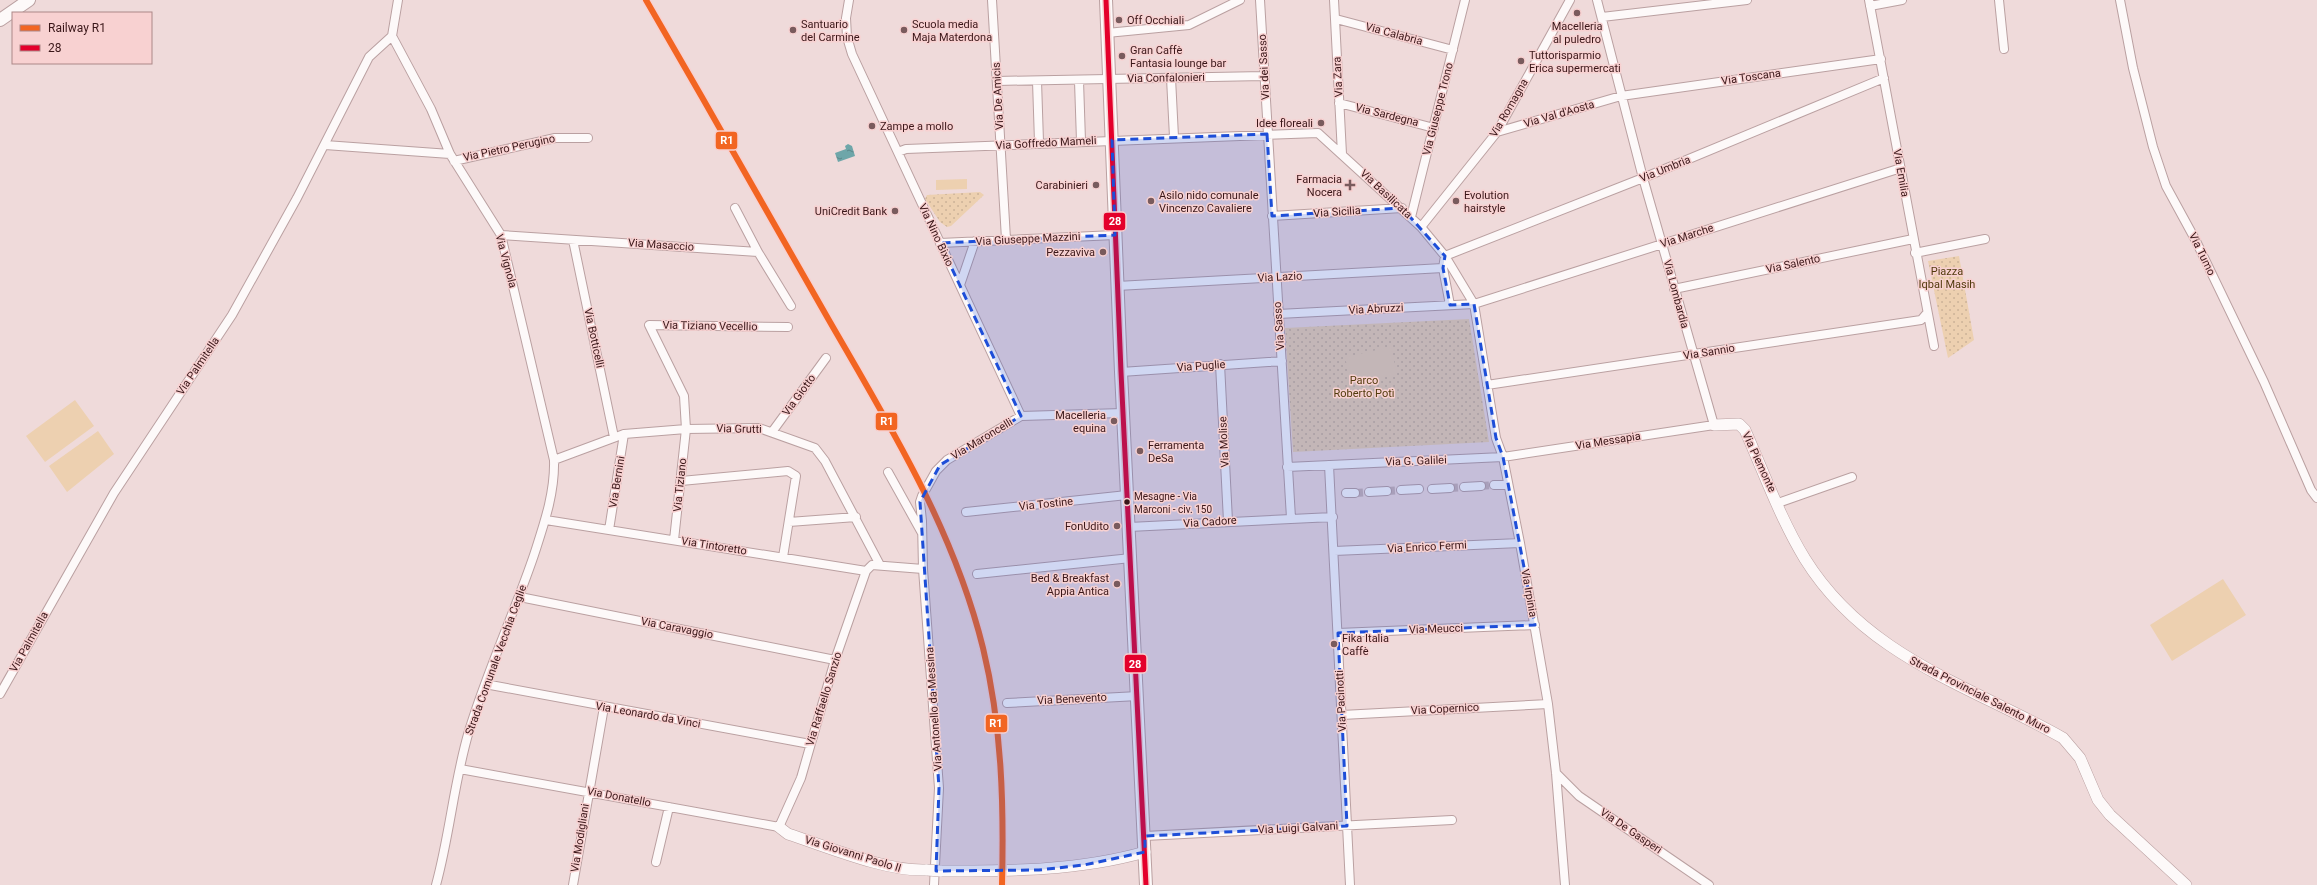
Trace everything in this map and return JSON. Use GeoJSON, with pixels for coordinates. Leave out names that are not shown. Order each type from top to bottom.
{"type":"FeatureCollection","features":[{"type":"Feature","properties":{"kind":"main road"},"geometry":{"type":"LineString","coordinates":[[0,20],[29,0]]}},
{"type":"Feature","properties":{"kind":"main road"},"geometry":{"type":"LineString","coordinates":[[1106,0],[1117,286],[1145,836],[1146,885]]}},
{"type":"Feature","properties":{"kind":"street"},"geometry":{"type":"LineString","coordinates":[[392,36],[398,0]]}},
{"type":"Feature","properties":{"kind":"street","name":"Via De Amicis"},"geometry":{"type":"LineString","coordinates":[[992,0],[1006,239]]}},
{"type":"Feature","properties":{"kind":"street"},"geometry":{"type":"LineString","coordinates":[[1107,33],[1189,25],[1240,0]]}},
{"type":"Feature","properties":{"kind":"street","name":"Via dei Sasso"},"geometry":{"type":"LineString","coordinates":[[1260,0],[1267,134]]}},
{"type":"Feature","properties":{"kind":"street","name":"Via Zara"},"geometry":{"type":"LineString","coordinates":[[1334,0],[1342,154]]}},
{"type":"Feature","properties":{"kind":"street","name":"Via Giuseppe Trono"},"geometry":{"type":"LineString","coordinates":[[1411,217],[1465,0]]}},
{"type":"Feature","properties":{"kind":"street","name":"Via Romagna"},"geometry":{"type":"LineString","coordinates":[[1421,227],[1497,132],[1570,0]]}},
{"type":"Feature","properties":{"kind":"street","name":"Via Lombardia"},"geometry":{"type":"LineString","coordinates":[[1597,0],[1643,178],[1692,355],[1714,425]]}},
{"type":"Feature","properties":{"kind":"street"},"geometry":{"type":"LineString","coordinates":[[1602,17],[1747,0]]}},
{"type":"Feature","properties":{"kind":"street"},"geometry":{"type":"LineString","coordinates":[[1870,3],[1902,0]]}},
{"type":"Feature","properties":{"kind":"street"},"geometry":{"type":"LineString","coordinates":[[1999,0],[2004,49]]}},
{"type":"Feature","properties":{"kind":"street","name":"Via Tumo"},"geometry":{"type":"LineString","coordinates":[[2120,0],[2133,68],[2153,147],[2166,186],[2196,241],[2264,382],[2305,476],[2317,498]]}},
{"type":"Feature","properties":{"kind":"street","name":"Via Nino Bixio"},"geometry":{"type":"LineString","coordinates":[[851,1],[846,18],[847,38],[852,54],[1021,416]]}},
{"type":"Feature","properties":{"kind":"street","name":"Via Emilia"},"geometry":{"type":"LineString","coordinates":[[1870,3],[1915,252],[1934,346]]}},
{"type":"Feature","properties":{"kind":"street","name":"Via Calabria"},"geometry":{"type":"LineString","coordinates":[[1336,18],[1453,50]]}},
{"type":"Feature","properties":{"kind":"street","name":"Via Palmitella"},"geometry":{"type":"LineString","coordinates":[[0,694],[114,493],[232,315],[325,145],[369,57],[392,36]]}},
{"type":"Feature","properties":{"kind":"street","name":"Via Vignola"},"geometry":{"type":"LineString","coordinates":[[392,36],[431,109],[452,157],[501,235],[554,460]]}},
{"type":"Feature","properties":{"kind":"street","name":"Via Toscana"},"geometry":{"type":"LineString","coordinates":[[1622,96],[1881,59]]}},
{"type":"Feature","properties":{"kind":"street","name":"Via Confalonieri"},"geometry":{"type":"LineString","coordinates":[[997,81],[1264,76]]}},
{"type":"Feature","properties":{"kind":"street"},"geometry":{"type":"LineString","coordinates":[[1171,78],[1174,137]]}},
{"type":"Feature","properties":{"kind":"street","name":"Via Umbria"},"geometry":{"type":"LineString","coordinates":[[1445,256],[1643,178],[1884,78]]}},
{"type":"Feature","properties":{"kind":"street"},"geometry":{"type":"LineString","coordinates":[[1079,80],[1081,141]]}},
{"type":"Feature","properties":{"kind":"street"},"geometry":{"type":"LineString","coordinates":[[1037,81],[1039,142]]}},
{"type":"Feature","properties":{"kind":"street","name":"Via Val d'Aosta"},"geometry":{"type":"LineString","coordinates":[[1497,132],[1622,96]]}},
{"type":"Feature","properties":{"kind":"street","name":"Via Sardegna"},"geometry":{"type":"LineString","coordinates":[[1339,103],[1434,128]]}},
{"type":"Feature","properties":{"kind":"street","name":"Via Basilicata"},"geometry":{"type":"LineString","coordinates":[[1267,134],[1318,133],[1402,208],[1421,227],[1445,256],[1474,304]]}},
{"type":"Feature","properties":{"kind":"street","name":"Via Goffredo Mameli"},"geometry":{"type":"LineString","coordinates":[[898,152],[906,149],[1039,142],[1267,134]]}},
{"type":"Feature","properties":{"kind":"street","name":"Via Sasso"},"geometry":{"type":"LineString","coordinates":[[1267,134],[1291,518]]}},
{"type":"Feature","properties":{"kind":"street","name":"Via Pietro Perugino"},"geometry":{"type":"LineString","coordinates":[[325,145],[452,157],[555,138],[588,138]]}},
{"type":"Feature","properties":{"kind":"street","name":"Via Marche"},"geometry":{"type":"LineString","coordinates":[[1474,304],[1901,168]]}},
{"type":"Feature","properties":{"kind":"street"},"geometry":{"type":"LineString","coordinates":[[735,208],[758,252],[791,306]]}},
{"type":"Feature","properties":{"kind":"street","name":"Via Sicilia"},"geometry":{"type":"LineString","coordinates":[[1272,216],[1402,208]]}},
{"type":"Feature","properties":{"kind":"street","name":"Via Masaccio"},"geometry":{"type":"LineString","coordinates":[[501,235],[758,252]]}},
{"type":"Feature","properties":{"kind":"street","name":"Via Giuseppe Mazzini"},"geometry":{"type":"LineString","coordinates":[[940,243],[1115,235]]}},
{"type":"Feature","properties":{"kind":"street","name":"Via Salento"},"geometry":{"type":"LineString","coordinates":[[1674,289],[1913,239]]}},
{"type":"Feature","properties":{"kind":"street"},"geometry":{"type":"LineString","coordinates":[[1915,252],[1985,239]]}},
{"type":"Feature","properties":{"kind":"street","name":"Via Botticelli"},"geometry":{"type":"LineString","coordinates":[[573,240],[614,437]]}},
{"type":"Feature","properties":{"kind":"street"},"geometry":{"type":"LineString","coordinates":[[960,285],[975,241]]}},
{"type":"Feature","properties":{"kind":"street"},"geometry":{"type":"LineString","coordinates":[[1445,256],[1443,268],[1450,305]]}},
{"type":"Feature","properties":{"kind":"street","name":"Via Lazio"},"geometry":{"type":"LineString","coordinates":[[1117,286],[1443,268]]}},
{"type":"Feature","properties":{"kind":"street","name":"Via Abruzzi"},"geometry":{"type":"LineString","coordinates":[[1278,314],[1474,304]]}},
{"type":"Feature","properties":{"kind":"street","name":"Via Irpinia"},"geometry":{"type":"LineString","coordinates":[[1474,304],[1496,438],[1503,457],[1520,543],[1548,704],[1556,773],[1565,885]]}},
{"type":"Feature","properties":{"kind":"street","name":"Via Sannio"},"geometry":{"type":"LineString","coordinates":[[1487,385],[1921,320],[1927,313]]}},
{"type":"Feature","properties":{"kind":"street","name":"Via Tiziano Vecellio"},"geometry":{"type":"LineString","coordinates":[[686,429],[684,396],[649,325],[788,327]]}},
{"type":"Feature","properties":{"kind":"street","name":"Via Giotto"},"geometry":{"type":"LineString","coordinates":[[772,432],[826,358]]}},
{"type":"Feature","properties":{"kind":"street","name":"Via Puglie"},"geometry":{"type":"LineString","coordinates":[[1121,372],[1220,364],[1282,361]]}},
{"type":"Feature","properties":{"kind":"street","name":"Via Molise"},"geometry":{"type":"LineString","coordinates":[[1220,364],[1228,521]]}},
{"type":"Feature","properties":{"kind":"street","name":"Via Maroncelli"},"geometry":{"type":"LineString","coordinates":[[922,534],[920,502],[940,465],[959,452],[1021,416],[1123,413]]}},
{"type":"Feature","properties":{"kind":"street","name":"Via Piemonte"},"geometry":{"type":"LineString","coordinates":[[1714,425],[1739,424],[1746,430],[1778,503]]}},
{"type":"Feature","properties":{"kind":"street","name":"Via Messapia"},"geometry":{"type":"LineString","coordinates":[[1503,457],[1714,425]]}},
{"type":"Feature","properties":{"kind":"street","name":"Via Grutti"},"geometry":{"type":"LineString","coordinates":[[554,460],[624,434],[686,429],[759,428],[772,432],[814,448],[825,461],[856,517],[880,565]]}},
{"type":"Feature","properties":{"kind":"street","name":"Via Tiziano"},"geometry":{"type":"LineString","coordinates":[[674,540],[686,429]]}},
{"type":"Feature","properties":{"kind":"street","name":"Via Bernini"},"geometry":{"type":"LineString","coordinates":[[609,530],[624,434]]}},
{"type":"Feature","properties":{"kind":"street","name":"Via G. Galilei"},"geometry":{"type":"LineString","coordinates":[[1287,467],[1503,457]]}},
{"type":"Feature","properties":{"kind":"street","name":"Strada Comunale Vecchia Ceglie"},"geometry":{"type":"LineString","coordinates":[[436,885],[445,854],[460,769],[469,731],[485,684],[520,597],[546,520],[555,478],[554,460]]}},
{"type":"Feature","properties":{"kind":"street","name":"Via Pacinotti"},"geometry":{"type":"LineString","coordinates":[[1329,465],[1333,517],[1350,885]]}},
{"type":"Feature","properties":{"kind":"street"},"geometry":{"type":"LineString","coordinates":[[681,481],[788,471],[796,476],[782,557]]}},
{"type":"Feature","properties":{"kind":"street"},"geometry":{"type":"LineString","coordinates":[[888,472],[922,534]]}},
{"type":"Feature","properties":{"kind":"street"},"geometry":{"type":"LineString","coordinates":[[1778,503],[1852,477]]}},
{"type":"Feature","properties":{"kind":"street"},"geometry":{"type":"LineString","coordinates":[[1494,485],[1508,485]]}},
{"type":"Feature","properties":{"kind":"street"},"geometry":{"type":"LineString","coordinates":[[1464,487],[1481,486]]}},
{"type":"Feature","properties":{"kind":"street"},"geometry":{"type":"LineString","coordinates":[[1432,489],[1450,488]]}},
{"type":"Feature","properties":{"kind":"street"},"geometry":{"type":"LineString","coordinates":[[1401,490],[1419,489]]}},
{"type":"Feature","properties":{"kind":"street"},"geometry":{"type":"LineString","coordinates":[[1369,492],[1387,491]]}},
{"type":"Feature","properties":{"kind":"street"},"geometry":{"type":"LineString","coordinates":[[1346,493],[1355,493]]}},
{"type":"Feature","properties":{"kind":"street","name":"Via Tostine"},"geometry":{"type":"LineString","coordinates":[[966,512],[1127,496]]}},
{"type":"Feature","properties":{"kind":"street","name":"Strada Provinciale Salento Muro"},"geometry":{"type":"LineString","coordinates":[[1778,503],[1805,559],[1824,586],[1857,621],[1897,652],[2063,738],[2080,758],[2098,800],[2110,816],[2186,885]]}},
{"type":"Feature","properties":{"kind":"street"},"geometry":{"type":"LineString","coordinates":[[789,522],[856,517]]}},
{"type":"Feature","properties":{"kind":"street","name":"Via Cadore"},"geometry":{"type":"LineString","coordinates":[[1129,527],[1333,517]]}},
{"type":"Feature","properties":{"kind":"street","name":"Via Tintoretto"},"geometry":{"type":"LineString","coordinates":[[546,520],[866,571]]}},
{"type":"Feature","properties":{"kind":"street","name":"Via Antonello da Messina"},"geometry":{"type":"LineString","coordinates":[[922,534],[923,569],[939,788],[934,885]]}},
{"type":"Feature","properties":{"kind":"street","name":"Via Enrico Fermi"},"geometry":{"type":"LineString","coordinates":[[1334,551],[1520,543]]}},
{"type":"Feature","properties":{"kind":"street"},"geometry":{"type":"LineString","coordinates":[[976,574],[1131,558]]}},
{"type":"Feature","properties":{"kind":"street"},"geometry":{"type":"LineString","coordinates":[[866,571],[872,565],[923,569]]}},
{"type":"Feature","properties":{"kind":"street","name":"Via Raffaello Sanzio"},"geometry":{"type":"LineString","coordinates":[[779,827],[801,778],[835,660],[866,571]]}},
{"type":"Feature","properties":{"kind":"street","name":"Via Caravaggio"},"geometry":{"type":"LineString","coordinates":[[520,597],[835,660]]}},
{"type":"Feature","properties":{"kind":"street","name":"Via Meucci"},"geometry":{"type":"LineString","coordinates":[[1338,633],[1535,625]]}},
{"type":"Feature","properties":{"kind":"street","name":"Via Leonardo da Vinci"},"geometry":{"type":"LineString","coordinates":[[485,684],[810,744]]}},
{"type":"Feature","properties":{"kind":"street","name":"Via Benevento"},"geometry":{"type":"LineString","coordinates":[[1007,702],[1138,696]]}},
{"type":"Feature","properties":{"kind":"street","name":"Via Copernico"},"geometry":{"type":"LineString","coordinates":[[1342,715],[1548,704]]}},
{"type":"Feature","properties":{"kind":"street","name":"Via Modigliani"},"geometry":{"type":"LineString","coordinates":[[573,885],[604,707]]}},
{"type":"Feature","properties":{"kind":"street","name":"Via Donatello"},"geometry":{"type":"LineString","coordinates":[[460,769],[779,827]]}},
{"type":"Feature","properties":{"kind":"street","name":"Via De Gasperi"},"geometry":{"type":"LineString","coordinates":[[1556,773],[1579,796],[1709,885]]}},
{"type":"Feature","properties":{"kind":"street"},"geometry":{"type":"LineString","coordinates":[[656,862],[669,807]]}},
{"type":"Feature","properties":{"kind":"street","name":"Via Luigi Galvani"},"geometry":{"type":"LineString","coordinates":[[1145,836],[1452,820]]}},
{"type":"Feature","properties":{"kind":"street","name":"Via Giovanni Paolo II"},"geometry":{"type":"LineString","coordinates":[[779,827],[788,834],[892,867],[911,871],[1015,871],[1084,865],[1145,852]]}},
{"type":"Feature","properties":{"kind":"highlighted area"},"geometry":{"type":"Polygon","coordinates":[[[1267,134],[1272,216],[1402,208],[1445,256],[1443,268],[1450,305],[1474,304],[1496,438],[1503,457],[1535,625],[1338,633],[1347,826],[1145,836],[1145,852],[1084,865],[1039,870],[936,871],[939,788],[920,502],[940,465],[1021,416],[940,243],[1115,235],[1112,140],[1267,134]]]}},
{"type":"Feature","properties":{"kind":"green space"},"geometry":{"type":"Polygon","coordinates":[[[967,179],[967,189],[936,190],[936,180],[967,179]]]}},
{"type":"Feature","properties":{"kind":"green space"},"geometry":{"type":"Polygon","coordinates":[[[980,192],[984,195],[951,226],[947,227],[940,222],[925,199],[927,195],[980,192]]]}},
{"type":"Feature","properties":{"kind":"green space","name":"Piazza Iqbal Masih"},"geometry":{"type":"Polygon","coordinates":[[[1959,256],[1974,340],[1948,358],[1928,261],[1959,256]]]}},
{"type":"Feature","properties":{"kind":"green space","name":"Parco Roberto Potì"},"geometry":{"type":"Polygon","coordinates":[[[1469,319],[1489,442],[1293,452],[1285,328],[1469,319]]]}},
{"type":"Feature","properties":{"kind":"green space"},"geometry":{"type":"Polygon","coordinates":[[[1391,347],[1397,374],[1351,384],[1345,357],[1391,347]]]}},
{"type":"Feature","properties":{"kind":"green space"},"geometry":{"type":"Polygon","coordinates":[[[75,400],[94,426],[45,462],[26,436],[75,400]]]}},
{"type":"Feature","properties":{"kind":"green space"},"geometry":{"type":"Polygon","coordinates":[[[98,431],[114,454],[67,492],[49,466],[98,431]]]}},
{"type":"Feature","properties":{"kind":"green space"},"geometry":{"type":"Polygon","coordinates":[[[2223,579],[2246,615],[2172,661],[2150,625],[2223,579]]]}},
{"type":"Feature","properties":{"kind":"water"},"geometry":{"type":"Polygon","coordinates":[[[848,144],[852,146],[855,156],[838,162],[835,153],[846,149],[845,146],[848,144]]]}},
{"type":"Feature","properties":{"kind":"tunnel"},"geometry":{"type":"LineString","coordinates":[[1481,486],[1494,485]]}},
{"type":"Feature","properties":{"kind":"tunnel"},"geometry":{"type":"LineString","coordinates":[[1450,488],[1464,487]]}},
{"type":"Feature","properties":{"kind":"tunnel"},"geometry":{"type":"LineString","coordinates":[[1387,491],[1401,490]]}},
{"type":"Feature","properties":{"kind":"tunnel"},"geometry":{"type":"LineString","coordinates":[[1355,493],[1369,492]]}},
{"type":"Feature","properties":{"kind":"rail line","name":"R1"},"geometry":{"type":"LineString","coordinates":[[646,0],[897,440],[938,520],[955,562],[971,604],[983,648],[994,707],[998,736],[1002,795],[1002,885]]}},
{"type":"Feature","properties":{"kind":"transit line","name":"28"},"geometry":{"type":"LineString","coordinates":[[1106,0],[1121,372],[1146,885]]}},
{"type":"Feature","properties":{"kind":"place","name":"Macelleria al puledro"},"geometry":{"type":"Point","coordinates":[1577,13]}},
{"type":"Feature","properties":{"kind":"place","name":"Off Occhiali"},"geometry":{"type":"Point","coordinates":[1119,20]}},
{"type":"Feature","properties":{"kind":"place","name":"Santuario del Carmine"},"geometry":{"type":"Point","coordinates":[793,30]}},
{"type":"Feature","properties":{"kind":"place","name":"Scuola media Maja Materdona"},"geometry":{"type":"Point","coordinates":[904,30]}},
{"type":"Feature","properties":{"kind":"place","name":"Gran Caffè Fantasia lounge bar"},"geometry":{"type":"Point","coordinates":[1122,56]}},
{"type":"Feature","properties":{"kind":"place","name":"Tuttorisparmio Erica supermercati"},"geometry":{"type":"Point","coordinates":[1521,61]}},
{"type":"Feature","properties":{"kind":"place","name":"Idee floreali"},"geometry":{"type":"Point","coordinates":[1321,123]}},
{"type":"Feature","properties":{"kind":"place","name":"Zampe a mollo"},"geometry":{"type":"Point","coordinates":[872,126]}},
{"type":"Feature","properties":{"kind":"place","name":"Carabinieri"},"geometry":{"type":"Point","coordinates":[1096,185]}},
{"type":"Feature","properties":{"kind":"place","name":"Farmacia Nocera"},"geometry":{"type":"Point","coordinates":[1350,185]}},
{"type":"Feature","properties":{"kind":"place","name":"Asilo nido comunale Vincenzo Cavaliere"},"geometry":{"type":"Point","coordinates":[1151,201]}},
{"type":"Feature","properties":{"kind":"place","name":"Evolution hairstyle"},"geometry":{"type":"Point","coordinates":[1456,201]}},
{"type":"Feature","properties":{"kind":"place","name":"UniCredit Bank"},"geometry":{"type":"Point","coordinates":[895,211]}},
{"type":"Feature","properties":{"kind":"place","name":"Pezzaviva"},"geometry":{"type":"Point","coordinates":[1103,252]}},
{"type":"Feature","properties":{"kind":"place","name":"Macelleria equina"},"geometry":{"type":"Point","coordinates":[1114,421]}},
{"type":"Feature","properties":{"kind":"place","name":"Ferramenta DeSa"},"geometry":{"type":"Point","coordinates":[1140,451]}},
{"type":"Feature","properties":{"kind":"place","name":"Mesagne - Via Marconi - civ. 150"},"geometry":{"type":"Point","coordinates":[1127,502]}},
{"type":"Feature","properties":{"kind":"place","name":"FonUdito"},"geometry":{"type":"Point","coordinates":[1117,526]}},
{"type":"Feature","properties":{"kind":"place","name":"Bed & Breakfast Appia Antica"},"geometry":{"type":"Point","coordinates":[1117,584]}},
{"type":"Feature","properties":{"kind":"place","name":"Fika Italia Caffè"},"geometry":{"type":"Point","coordinates":[1334,644]}}]}
